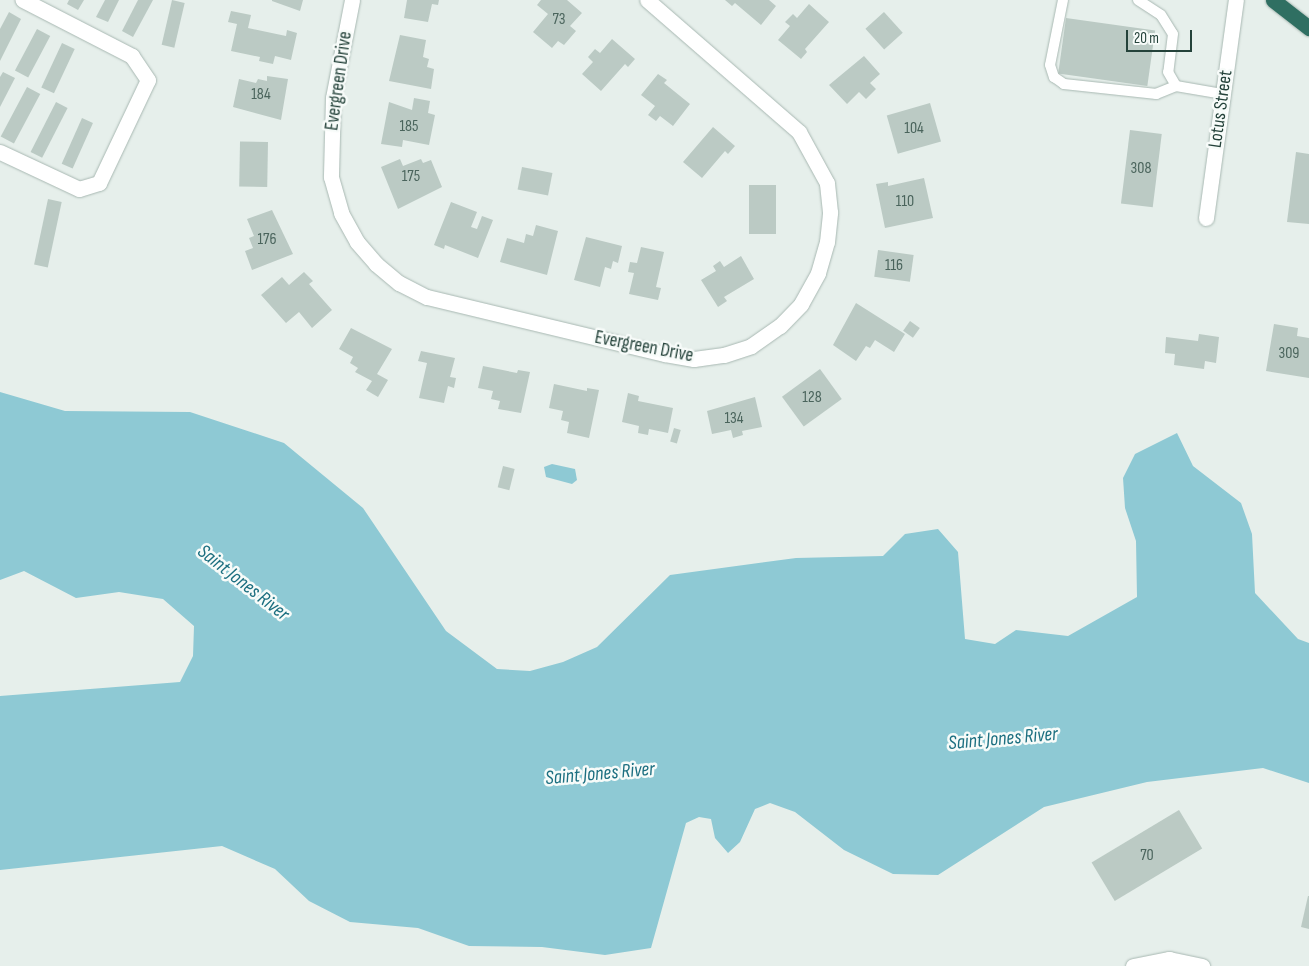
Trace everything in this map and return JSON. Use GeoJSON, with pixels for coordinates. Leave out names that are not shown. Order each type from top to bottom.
{"type":"FeatureCollection","features":[{"type":"Feature","properties":{"kind":"highway"},"geometry":{"type":"LineString","coordinates":[[1273,0],[1309,28]]}},
{"type":"Feature","properties":{"kind":"street"},"geometry":{"type":"LineString","coordinates":[[0,152],[79,189],[99,183],[148,80],[132,56],[23,0]]}},
{"type":"Feature","properties":{"kind":"street","name":"Evergreen Drive"},"geometry":{"type":"LineString","coordinates":[[352,0],[333,98],[331,177],[341,213],[357,242],[376,264],[399,283],[427,297],[665,354],[694,359],[724,355],[752,346],[780,326],[801,304],[818,273],[827,242],[830,212],[826,183],[799,132],[646,0]]}},
{"type":"Feature","properties":{"kind":"street","name":"Lotus Street"},"geometry":{"type":"LineString","coordinates":[[1206,218],[1236,0]]}},
{"type":"Feature","properties":{"kind":"street"},"geometry":{"type":"LineString","coordinates":[[1133,966],[1169,959],[1192,965]]}},
{"type":"Feature","properties":{"kind":"lane"},"geometry":{"type":"LineString","coordinates":[[1063,0],[1050,65],[1054,77],[1064,84],[1156,94],[1176,86],[1223,94]]}},
{"type":"Feature","properties":{"kind":"lane"},"geometry":{"type":"LineString","coordinates":[[1138,0],[1161,15],[1173,34],[1168,72],[1176,86]]}},
{"type":"Feature","properties":{"kind":"water","name":"Saint Jones River"},"geometry":{"type":"Polygon","coordinates":[[[0,392],[65,411],[190,412],[284,443],[363,508],[446,631],[497,669],[530,671],[563,662],[597,647],[670,575],[796,558],[883,556],[905,534],[938,529],[958,552],[965,639],[995,644],[1016,630],[1068,636],[1137,597],[1136,541],[1125,508],[1123,478],[1135,454],[1177,433],[1193,466],[1241,503],[1252,534],[1255,593],[1298,639],[1309,643],[1309,783],[1263,768],[1147,782],[1044,807],[938,875],[893,874],[844,850],[795,812],[770,803],[755,809],[740,842],[728,853],[715,838],[711,819],[699,817],[686,823],[651,948],[605,955],[542,947],[469,946],[418,928],[350,922],[309,901],[275,869],[222,846],[0,870],[0,696],[180,682],[193,656],[194,626],[163,599],[119,592],[76,598],[24,571],[0,580],[0,392]]]}},
{"type":"Feature","properties":{"kind":"water"},"geometry":{"type":"Polygon","coordinates":[[[552,464],[575,469],[577,480],[572,484],[546,477],[544,467],[552,464]]]}},
{"type":"Feature","properties":{"kind":"building"},"geometry":{"type":"Polygon","coordinates":[[[69,0],[84,0],[78,10],[67,4],[69,0]]]}},
{"type":"Feature","properties":{"kind":"building"},"geometry":{"type":"Polygon","coordinates":[[[105,0],[119,0],[108,22],[96,17],[105,0]]]}},
{"type":"Feature","properties":{"kind":"building"},"geometry":{"type":"Polygon","coordinates":[[[138,0],[153,0],[133,37],[122,31],[138,0]]]}},
{"type":"Feature","properties":{"kind":"building"},"geometry":{"type":"Polygon","coordinates":[[[172,0],[185,3],[174,48],[162,45],[172,0]]]}},
{"type":"Feature","properties":{"kind":"building"},"geometry":{"type":"Polygon","coordinates":[[[272,0],[303,0],[300,11],[272,1],[272,0]]]}},
{"type":"Feature","properties":{"kind":"building"},"geometry":{"type":"Polygon","coordinates":[[[407,0],[439,0],[438,5],[432,4],[428,22],[404,18],[407,0]]]}},
{"type":"Feature","properties":{"kind":"building"},"geometry":{"type":"Polygon","coordinates":[[[541,0],[567,0],[582,13],[570,26],[576,31],[564,45],[558,41],[552,48],[533,32],[548,14],[537,5],[541,0]]]}},
{"type":"Feature","properties":{"kind":"building"},"geometry":{"type":"Polygon","coordinates":[[[725,0],[769,0],[776,6],[761,25],[735,3],[732,6],[725,0]]]}},
{"type":"Feature","properties":{"kind":"building"},"geometry":{"type":"Polygon","coordinates":[[[809,4],[829,22],[805,49],[807,52],[801,59],[778,40],[790,26],[785,22],[793,14],[797,18],[809,4]]]}},
{"type":"Feature","properties":{"kind":"building"},"geometry":{"type":"Polygon","coordinates":[[[231,11],[251,15],[248,28],[286,36],[287,30],[297,33],[291,60],[275,56],[273,64],[259,61],[260,57],[231,51],[237,24],[228,22],[231,11]]]}},
{"type":"Feature","properties":{"kind":"building"},"geometry":{"type":"Polygon","coordinates":[[[9,12],[21,19],[0,61],[0,29],[9,12]]]}},
{"type":"Feature","properties":{"kind":"building"},"geometry":{"type":"Polygon","coordinates":[[[884,12],[903,33],[884,50],[865,29],[884,12]]]}},
{"type":"Feature","properties":{"kind":"building"},"geometry":{"type":"Polygon","coordinates":[[[1066,18],[1155,31],[1147,86],[1058,73],[1066,18]]]}},
{"type":"Feature","properties":{"kind":"building"},"geometry":{"type":"Polygon","coordinates":[[[37,29],[50,36],[28,78],[15,70],[37,29]]]}},
{"type":"Feature","properties":{"kind":"building"},"geometry":{"type":"Polygon","coordinates":[[[400,35],[426,40],[423,57],[429,59],[427,67],[434,69],[431,89],[389,81],[400,35]]]}},
{"type":"Feature","properties":{"kind":"building"},"geometry":{"type":"Polygon","coordinates":[[[612,39],[635,59],[628,67],[625,64],[601,91],[582,74],[593,62],[588,57],[595,49],[600,53],[612,39]]]}},
{"type":"Feature","properties":{"kind":"building"},"geometry":{"type":"Polygon","coordinates":[[[62,43],[75,49],[54,93],[41,87],[62,43]]]}},
{"type":"Feature","properties":{"kind":"building"},"geometry":{"type":"Polygon","coordinates":[[[864,56],[880,74],[870,83],[876,89],[866,99],[859,92],[847,104],[829,85],[864,56]]]}},
{"type":"Feature","properties":{"kind":"building"},"geometry":{"type":"Polygon","coordinates":[[[3,72],[15,78],[0,107],[0,77],[3,72]]]}},
{"type":"Feature","properties":{"kind":"building"},"geometry":{"type":"Polygon","coordinates":[[[658,74],[667,80],[664,83],[690,104],[673,126],[660,116],[656,121],[648,115],[655,106],[641,95],[658,74]]]}},
{"type":"Feature","properties":{"kind":"building"},"geometry":{"type":"Polygon","coordinates":[[[267,76],[288,79],[281,120],[233,107],[239,79],[256,83],[258,79],[267,81],[267,76]]]}},
{"type":"Feature","properties":{"kind":"building"},"geometry":{"type":"Polygon","coordinates":[[[27,87],[40,94],[14,143],[1,136],[27,87]]]}},
{"type":"Feature","properties":{"kind":"building"},"geometry":{"type":"Polygon","coordinates":[[[414,98],[430,101],[428,113],[435,115],[429,145],[403,140],[402,147],[381,144],[389,102],[412,110],[414,98]]]}},
{"type":"Feature","properties":{"kind":"building"},"geometry":{"type":"Polygon","coordinates":[[[56,102],[68,108],[42,158],[31,152],[56,102]]]}},
{"type":"Feature","properties":{"kind":"building"},"geometry":{"type":"Polygon","coordinates":[[[930,103],[941,141],[898,154],[887,115],[930,103]]]}},
{"type":"Feature","properties":{"kind":"building"},"geometry":{"type":"Polygon","coordinates":[[[82,118],[93,123],[73,169],[62,164],[82,118]]]}},
{"type":"Feature","properties":{"kind":"building"},"geometry":{"type":"Polygon","coordinates":[[[713,127],[735,146],[728,154],[725,151],[702,178],[683,162],[713,127]]]}},
{"type":"Feature","properties":{"kind":"building"},"geometry":{"type":"Polygon","coordinates":[[[1130,130],[1162,134],[1153,207],[1121,203],[1130,130]]]}},
{"type":"Feature","properties":{"kind":"building"},"geometry":{"type":"Polygon","coordinates":[[[240,142],[268,142],[267,187],[239,187],[240,142]]]}},
{"type":"Feature","properties":{"kind":"building"},"geometry":{"type":"Polygon","coordinates":[[[1296,152],[1309,154],[1309,224],[1287,222],[1296,152]]]}},
{"type":"Feature","properties":{"kind":"building"},"geometry":{"type":"Polygon","coordinates":[[[400,159],[403,166],[421,159],[423,163],[431,160],[442,187],[398,209],[381,167],[400,159]]]}},
{"type":"Feature","properties":{"kind":"building"},"geometry":{"type":"Polygon","coordinates":[[[522,167],[552,173],[548,195],[518,190],[522,167]]]}},
{"type":"Feature","properties":{"kind":"building"},"geometry":{"type":"Polygon","coordinates":[[[924,178],[933,218],[885,228],[876,184],[888,182],[888,186],[924,178]]]}},
{"type":"Feature","properties":{"kind":"building"},"geometry":{"type":"Polygon","coordinates":[[[749,185],[776,185],[776,234],[749,234],[749,185]]]}},
{"type":"Feature","properties":{"kind":"building"},"geometry":{"type":"Polygon","coordinates":[[[48,199],[62,202],[48,267],[34,265],[48,199]]]}},
{"type":"Feature","properties":{"kind":"building"},"geometry":{"type":"Polygon","coordinates":[[[451,202],[477,212],[471,227],[477,229],[482,216],[493,220],[478,258],[445,245],[444,249],[434,245],[451,202]]]}},
{"type":"Feature","properties":{"kind":"building"},"geometry":{"type":"Polygon","coordinates":[[[272,210],[293,254],[252,270],[245,251],[253,248],[249,238],[254,236],[247,219],[272,210]]]}},
{"type":"Feature","properties":{"kind":"building"},"geometry":{"type":"Polygon","coordinates":[[[536,225],[558,231],[547,275],[500,262],[507,238],[524,243],[526,234],[533,236],[536,225]]]}},
{"type":"Feature","properties":{"kind":"building"},"geometry":{"type":"Polygon","coordinates":[[[586,237],[622,246],[618,263],[613,261],[611,269],[605,267],[600,287],[574,280],[586,237]]]}},
{"type":"Feature","properties":{"kind":"building"},"geometry":{"type":"Polygon","coordinates":[[[641,247],[664,252],[656,287],[661,288],[658,300],[629,294],[634,273],[628,272],[630,262],[637,263],[641,247]]]}},
{"type":"Feature","properties":{"kind":"building"},"geometry":{"type":"Polygon","coordinates":[[[878,250],[914,255],[910,282],[874,277],[878,250]]]}},
{"type":"Feature","properties":{"kind":"building"},"geometry":{"type":"Polygon","coordinates":[[[741,256],[754,279],[724,297],[727,301],[718,307],[701,280],[716,271],[713,266],[720,261],[724,267],[741,256]]]}},
{"type":"Feature","properties":{"kind":"building"},"geometry":{"type":"Polygon","coordinates":[[[304,272],[313,281],[309,284],[332,310],[312,328],[299,312],[286,323],[261,295],[282,277],[289,285],[304,272]]]}},
{"type":"Feature","properties":{"kind":"building"},"geometry":{"type":"Polygon","coordinates":[[[856,303],[905,334],[894,352],[875,340],[870,348],[866,346],[856,361],[833,345],[856,303]]]}},
{"type":"Feature","properties":{"kind":"building"},"geometry":{"type":"Polygon","coordinates":[[[910,321],[920,328],[913,338],[903,331],[910,321]]]}},
{"type":"Feature","properties":{"kind":"building"},"geometry":{"type":"Polygon","coordinates":[[[1274,324],[1298,328],[1297,336],[1309,338],[1309,378],[1266,371],[1274,324]]]}},
{"type":"Feature","properties":{"kind":"building"},"geometry":{"type":"Polygon","coordinates":[[[351,328],[392,349],[377,374],[388,380],[378,397],[366,390],[372,381],[355,372],[358,368],[350,363],[353,357],[339,349],[351,328]]]}},
{"type":"Feature","properties":{"kind":"building"},"geometry":{"type":"Polygon","coordinates":[[[1199,334],[1219,337],[1216,363],[1205,361],[1204,369],[1174,365],[1175,354],[1165,353],[1166,337],[1198,341],[1199,334]]]}},
{"type":"Feature","properties":{"kind":"building"},"geometry":{"type":"Polygon","coordinates":[[[421,351],[455,358],[450,377],[456,378],[454,388],[448,386],[444,403],[419,398],[427,363],[418,361],[421,351]]]}},
{"type":"Feature","properties":{"kind":"building"},"geometry":{"type":"Polygon","coordinates":[[[483,366],[517,373],[518,370],[530,372],[521,413],[498,409],[500,401],[491,399],[493,391],[478,388],[483,366]]]}},
{"type":"Feature","properties":{"kind":"building"},"geometry":{"type":"Polygon","coordinates":[[[820,369],[842,399],[804,427],[782,397],[820,369]]]}},
{"type":"Feature","properties":{"kind":"building"},"geometry":{"type":"Polygon","coordinates":[[[554,384],[587,391],[587,388],[599,390],[589,438],[567,433],[569,422],[561,420],[563,411],[549,408],[554,384]]]}},
{"type":"Feature","properties":{"kind":"building"},"geometry":{"type":"Polygon","coordinates":[[[628,393],[639,396],[638,401],[673,408],[668,433],[649,429],[648,435],[638,433],[639,426],[622,422],[628,393]]]}},
{"type":"Feature","properties":{"kind":"building"},"geometry":{"type":"Polygon","coordinates":[[[755,397],[762,427],[742,431],[743,435],[733,438],[731,430],[712,434],[707,411],[755,397]]]}},
{"type":"Feature","properties":{"kind":"building"},"geometry":{"type":"Polygon","coordinates":[[[674,428],[681,430],[677,443],[670,441],[674,428]]]}},
{"type":"Feature","properties":{"kind":"building"},"geometry":{"type":"Polygon","coordinates":[[[503,466],[515,469],[509,490],[498,487],[503,466]]]}},
{"type":"Feature","properties":{"kind":"building"},"geometry":{"type":"Polygon","coordinates":[[[1179,810],[1202,849],[1115,901],[1092,863],[1179,810]]]}},
{"type":"Feature","properties":{"kind":"building"},"geometry":{"type":"Polygon","coordinates":[[[1309,896],[1309,929],[1301,927],[1309,896]]]}}]}
